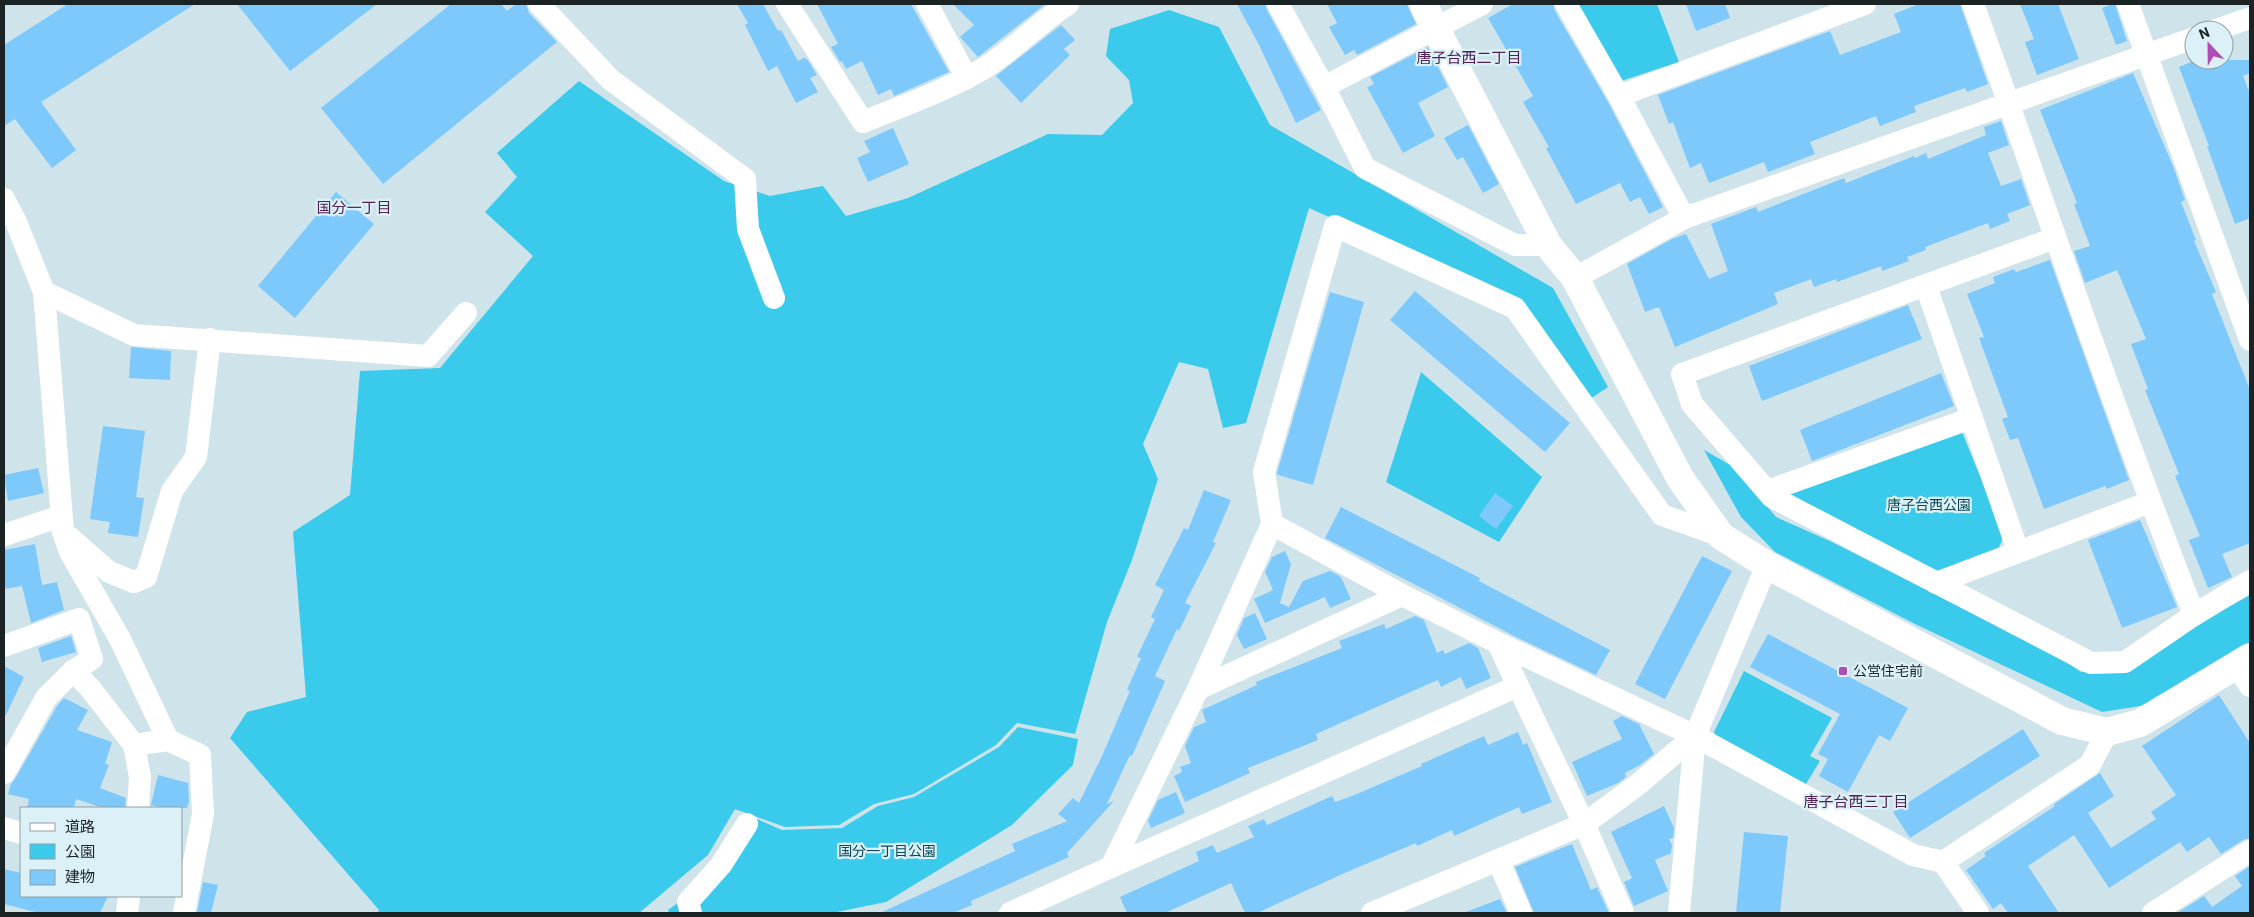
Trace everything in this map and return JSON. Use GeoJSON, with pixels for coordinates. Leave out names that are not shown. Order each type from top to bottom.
{"type":"FeatureCollection","features":[{"type":"Feature","properties":{"kind":"street"},"geometry":{"type":"LineString","coordinates":[[539,4],[611,80],[745,179],[748,229],[774,298]]}},
{"type":"Feature","properties":{"kind":"street"},"geometry":{"type":"LineString","coordinates":[[787,4],[863,122],[967,78],[988,65],[1048,17],[1068,4]]}},
{"type":"Feature","properties":{"kind":"street"},"geometry":{"type":"LineString","coordinates":[[926,4],[967,78]]}},
{"type":"Feature","properties":{"kind":"street"},"geometry":{"type":"LineString","coordinates":[[1278,4],[1324,87],[1365,168],[1515,245],[1548,245]]}},
{"type":"Feature","properties":{"kind":"street"},"geometry":{"type":"LineString","coordinates":[[1423,4],[1548,245],[1575,278],[1680,478],[1721,536]]}},
{"type":"Feature","properties":{"kind":"street"},"geometry":{"type":"LineString","coordinates":[[1324,87],[1482,4]]}},
{"type":"Feature","properties":{"kind":"street"},"geometry":{"type":"LineString","coordinates":[[1566,4],[1619,96],[1684,218]]}},
{"type":"Feature","properties":{"kind":"street"},"geometry":{"type":"LineString","coordinates":[[1619,96],[1866,4]]}},
{"type":"Feature","properties":{"kind":"street"},"geometry":{"type":"LineString","coordinates":[[1973,4],[2011,104],[2056,238],[2150,502],[2194,615]]}},
{"type":"Feature","properties":{"kind":"street"},"geometry":{"type":"LineString","coordinates":[[2128,4],[2250,340]]}},
{"type":"Feature","properties":{"kind":"street"},"geometry":{"type":"LineString","coordinates":[[2234,24],[2250,18]]}},
{"type":"Feature","properties":{"kind":"street"},"geometry":{"type":"LineString","coordinates":[[1575,278],[1684,218],[2184,41]]}},
{"type":"Feature","properties":{"kind":"street"},"geometry":{"type":"LineString","coordinates":[[4,199],[16,222],[44,292],[62,524],[70,552],[120,639],[168,740]]}},
{"type":"Feature","properties":{"kind":"street"},"geometry":{"type":"LineString","coordinates":[[1111,867],[1198,689],[1272,524],[1264,472],[1334,226],[1515,308],[1662,516],[1721,536],[1767,565],[2062,721],[2108,732],[2140,723],[2246,670]]}},
{"type":"Feature","properties":{"kind":"street"},"geometry":{"type":"LineString","coordinates":[[2056,238],[1682,374],[1692,404],[1772,497],[2091,663],[2125,662],[2194,615],[2250,581]]}},
{"type":"Feature","properties":{"kind":"street"},"geometry":{"type":"LineString","coordinates":[[1926,286],[2018,550]]}},
{"type":"Feature","properties":{"kind":"street"},"geometry":{"type":"LineString","coordinates":[[44,292],[134,335],[428,356],[466,313]]}},
{"type":"Feature","properties":{"kind":"street"},"geometry":{"type":"LineString","coordinates":[[62,524],[109,572],[134,582],[146,577],[172,491],[196,457],[210,339]]}},
{"type":"Feature","properties":{"kind":"street"},"geometry":{"type":"LineString","coordinates":[[1767,491],[1972,418]]}},
{"type":"Feature","properties":{"kind":"street"},"geometry":{"type":"LineString","coordinates":[[1936,583],[2018,550],[2150,502]]}},
{"type":"Feature","properties":{"kind":"street"},"geometry":{"type":"LineString","coordinates":[[4,535],[62,524]]}},
{"type":"Feature","properties":{"kind":"street"},"geometry":{"type":"LineString","coordinates":[[1272,524],[1402,596],[1695,736],[1913,855],[1943,862],[1978,913]]}},
{"type":"Feature","properties":{"kind":"street"},"geometry":{"type":"LineString","coordinates":[[1679,913],[1695,736],[1767,565]]}},
{"type":"Feature","properties":{"kind":"street"},"geometry":{"type":"LineString","coordinates":[[1198,689],[1402,596]]}},
{"type":"Feature","properties":{"kind":"street"},"geometry":{"type":"LineString","coordinates":[[4,646],[79,620],[92,659],[73,671],[46,698],[4,773]]}},
{"type":"Feature","properties":{"kind":"street"},"geometry":{"type":"LineString","coordinates":[[1498,643],[1584,824],[1623,913]]}},
{"type":"Feature","properties":{"kind":"street"},"geometry":{"type":"LineString","coordinates":[[73,671],[90,688],[134,745],[140,777],[138,807]]}},
{"type":"Feature","properties":{"kind":"street"},"geometry":{"type":"LineString","coordinates":[[1010,913],[1518,686]]}},
{"type":"Feature","properties":{"kind":"street"},"geometry":{"type":"LineString","coordinates":[[1943,862],[2090,765],[2108,732]]}},
{"type":"Feature","properties":{"kind":"street"},"geometry":{"type":"LineString","coordinates":[[1372,913],[1584,824],[1636,786],[1695,736]]}},
{"type":"Feature","properties":{"kind":"street"},"geometry":{"type":"LineString","coordinates":[[134,745],[168,740],[200,755],[203,814],[184,913]]}},
{"type":"Feature","properties":{"kind":"street"},"geometry":{"type":"LineString","coordinates":[[691,913],[688,902],[720,865],[747,824]]}},
{"type":"Feature","properties":{"kind":"street"},"geometry":{"type":"LineString","coordinates":[[4,828],[20,833]]}},
{"type":"Feature","properties":{"kind":"street"},"geometry":{"type":"LineString","coordinates":[[2153,913],[2250,851]]}},
{"type":"Feature","properties":{"kind":"street"},"geometry":{"type":"LineString","coordinates":[[1498,860],[1521,913]]}},
{"type":"Feature","properties":{"kind":"street"},"geometry":{"type":"LineString","coordinates":[[127,913],[130,897]]}},
{"type":"Feature","properties":{"kind":"green space"},"geometry":{"type":"Polygon","coordinates":[[[1573,4],[1657,4],[1679,62],[1618,82],[1573,4]]]}},
{"type":"Feature","properties":{"kind":"green space"},"geometry":{"type":"Polygon","coordinates":[[[1169,10],[1219,27],[1270,125],[1553,288],[1608,387],[1590,399],[1516,301],[1309,208],[1246,423],[1223,428],[1208,369],[1179,362],[1143,444],[1158,479],[1132,560],[1107,622],[1075,734],[1017,723],[996,745],[914,794],[874,804],[839,825],[785,827],[735,809],[708,855],[639,913],[378,913],[379,910],[230,738],[247,712],[306,697],[293,532],[350,495],[360,371],[440,368],[533,256],[485,212],[517,177],[497,153],[579,81],[724,181],[770,196],[823,186],[846,216],[908,198],[1048,134],[1102,135],[1133,103],[1129,80],[1106,56],[1110,29],[1169,10]]]}},
{"type":"Feature","properties":{"kind":"green space"},"geometry":{"type":"Polygon","coordinates":[[[1421,372],[1542,477],[1499,542],[1386,482],[1421,372]]]}},
{"type":"Feature","properties":{"kind":"green space","name":"唐子台西公園"},"geometry":{"type":"Polygon","coordinates":[[[1962,432],[2004,535],[1998,550],[1931,574],[1786,494],[1962,432]]]}},
{"type":"Feature","properties":{"kind":"green space"},"geometry":{"type":"Polygon","coordinates":[[[1704,450],[1734,467],[1776,517],[1832,542],[2060,658],[2081,672],[2127,672],[2196,625],[2250,595],[2250,644],[2153,704],[2102,712],[1915,624],[1775,552],[1741,517],[1704,450]]]}},
{"type":"Feature","properties":{"kind":"green space"},"geometry":{"type":"Polygon","coordinates":[[[1744,671],[1832,718],[1810,756],[1820,761],[1806,784],[1719,741],[1714,732],[1744,671]]]}},
{"type":"Feature","properties":{"kind":"green space","name":"国分一丁目公園"},"geometry":{"type":"Polygon","coordinates":[[[1018,727],[1078,739],[1073,765],[1012,825],[886,902],[832,913],[669,913],[668,910],[726,868],[757,819],[782,830],[842,828],[878,806],[914,797],[999,747],[1018,727]]]}},
{"type":"Feature","properties":{"kind":"building"},"geometry":{"type":"Polygon","coordinates":[[[68,4],[195,4],[41,102],[76,150],[52,168],[15,119],[4,126],[4,45],[68,4]]]}},
{"type":"Feature","properties":{"kind":"building"},"geometry":{"type":"Polygon","coordinates":[[[237,4],[377,4],[290,71],[237,4]]]}},
{"type":"Feature","properties":{"kind":"building"},"geometry":{"type":"Polygon","coordinates":[[[451,4],[501,4],[507,11],[516,4],[526,4],[529,13],[557,42],[383,184],[321,108],[451,4]]]}},
{"type":"Feature","properties":{"kind":"building"},"geometry":{"type":"Polygon","coordinates":[[[737,4],[763,4],[778,31],[781,30],[798,61],[804,58],[807,59],[817,75],[810,78],[818,92],[796,103],[777,66],[768,71],[745,25],[748,23],[737,4]]]}},
{"type":"Feature","properties":{"kind":"building"},"geometry":{"type":"Polygon","coordinates":[[[817,4],[911,4],[949,72],[894,96],[891,89],[878,95],[862,61],[846,69],[842,61],[840,62],[831,47],[838,44],[817,4]]]}},
{"type":"Feature","properties":{"kind":"building"},"geometry":{"type":"Polygon","coordinates":[[[953,4],[1044,5],[978,57],[960,37],[974,25],[953,4]]]}},
{"type":"Feature","properties":{"kind":"building"},"geometry":{"type":"Polygon","coordinates":[[[1237,4],[1265,4],[1321,110],[1296,123],[1237,4]]]}},
{"type":"Feature","properties":{"kind":"building"},"geometry":{"type":"Polygon","coordinates":[[[1327,4],[1407,4],[1416,24],[1357,55],[1354,50],[1345,55],[1329,27],[1337,23],[1327,4]]]}},
{"type":"Feature","properties":{"kind":"building"},"geometry":{"type":"Polygon","coordinates":[[[1513,4],[1553,4],[1555,11],[1608,102],[1663,207],[1649,214],[1640,197],[1630,202],[1620,183],[1576,204],[1546,148],[1549,147],[1523,102],[1533,96],[1488,18],[1513,4]]]}},
{"type":"Feature","properties":{"kind":"building"},"geometry":{"type":"Polygon","coordinates":[[[1686,4],[1725,4],[1730,18],[1696,31],[1686,4]]]}},
{"type":"Feature","properties":{"kind":"building"},"geometry":{"type":"Polygon","coordinates":[[[1919,4],[1960,4],[1988,84],[1967,92],[1965,88],[1914,106],[1916,112],[1880,126],[1876,116],[1810,142],[1815,154],[1768,172],[1764,162],[1709,183],[1701,163],[1690,168],[1673,122],[1669,124],[1658,95],[1830,31],[1840,55],[1901,32],[1894,14],[1919,4]]]}},
{"type":"Feature","properties":{"kind":"building"},"geometry":{"type":"Polygon","coordinates":[[[2020,4],[2058,4],[2079,59],[2037,75],[2025,42],[2034,39],[2020,4]]]}},
{"type":"Feature","properties":{"kind":"building"},"geometry":{"type":"Polygon","coordinates":[[[2115,4],[2127,41],[2116,45],[2102,8],[2115,4]]]}},
{"type":"Feature","properties":{"kind":"building"},"geometry":{"type":"Polygon","coordinates":[[[1061,25],[1075,40],[1064,49],[1070,55],[1021,103],[996,76],[1061,25]]]}},
{"type":"Feature","properties":{"kind":"building"},"geometry":{"type":"Polygon","coordinates":[[[1428,47],[1448,87],[1418,103],[1435,136],[1403,153],[1367,87],[1374,84],[1370,77],[1428,47]]]}},
{"type":"Feature","properties":{"kind":"building"},"geometry":{"type":"Polygon","coordinates":[[[2234,60],[2250,60],[2250,73],[2243,76],[2250,94],[2250,218],[2235,224],[2207,146],[2209,146],[2179,67],[2184,65],[2184,70],[2234,70],[2234,60]]]}},
{"type":"Feature","properties":{"kind":"building"},"geometry":{"type":"Polygon","coordinates":[[[2133,73],[2173,166],[2185,200],[2181,202],[2196,240],[2194,241],[2216,292],[2212,294],[2250,390],[2250,543],[2222,554],[2232,577],[2208,588],[2189,540],[2200,536],[2175,476],[2179,474],[2145,390],[2148,389],[2131,344],[2146,339],[2117,270],[2085,283],[2074,251],[2090,246],[2074,204],[2077,203],[2040,110],[2133,73]]]}},
{"type":"Feature","properties":{"kind":"building"},"geometry":{"type":"Polygon","coordinates":[[[2001,121],[2009,145],[1988,153],[2001,186],[2021,179],[2030,205],[2007,214],[2010,221],[1990,229],[1988,223],[1925,247],[1926,250],[1907,257],[1909,261],[1882,271],[1881,266],[1837,282],[1836,279],[1814,287],[1811,279],[1774,293],[1778,304],[1675,347],[1659,307],[1645,312],[1627,264],[1672,239],[1686,234],[1709,279],[1728,271],[1711,224],[1756,207],[1758,212],[1844,178],[1846,183],[1914,156],[1915,158],[1926,153],[1928,159],[1986,135],[1984,127],[2001,121]]]}},
{"type":"Feature","properties":{"kind":"building"},"geometry":{"type":"Polygon","coordinates":[[[1468,125],[1499,184],[1483,193],[1463,157],[1457,160],[1444,138],[1468,125]]]}},
{"type":"Feature","properties":{"kind":"building"},"geometry":{"type":"Polygon","coordinates":[[[893,128],[909,164],[868,182],[857,158],[870,152],[864,141],[893,128]]]}},
{"type":"Feature","properties":{"kind":"building"},"geometry":{"type":"Polygon","coordinates":[[[336,192],[374,224],[295,318],[258,286],[336,192]]]}},
{"type":"Feature","properties":{"kind":"building"},"geometry":{"type":"Polygon","coordinates":[[[2050,260],[2129,480],[2107,489],[2105,486],[2044,509],[2018,438],[2010,440],[2002,419],[2008,417],[1979,338],[1984,337],[1967,294],[1995,283],[1993,277],[2014,269],[2016,272],[2050,260]]]}},
{"type":"Feature","properties":{"kind":"building"},"geometry":{"type":"Polygon","coordinates":[[[1415,291],[1570,423],[1545,452],[1390,320],[1415,291]]]}},
{"type":"Feature","properties":{"kind":"building"},"geometry":{"type":"Polygon","coordinates":[[[1330,292],[1364,302],[1313,485],[1278,475],[1277,473],[1330,292]]]}},
{"type":"Feature","properties":{"kind":"building"},"geometry":{"type":"Polygon","coordinates":[[[1908,305],[1922,339],[1762,401],[1749,366],[1908,305]]]}},
{"type":"Feature","properties":{"kind":"building"},"geometry":{"type":"Polygon","coordinates":[[[131,347],[171,351],[170,380],[129,378],[131,347]]]}},
{"type":"Feature","properties":{"kind":"building"},"geometry":{"type":"Polygon","coordinates":[[[1941,373],[1954,406],[1812,461],[1800,430],[1941,373]]]}},
{"type":"Feature","properties":{"kind":"building"},"geometry":{"type":"Polygon","coordinates":[[[103,426],[145,431],[136,497],[144,498],[138,537],[108,533],[110,522],[90,519],[103,426]]]}},
{"type":"Feature","properties":{"kind":"building"},"geometry":{"type":"Polygon","coordinates":[[[38,468],[44,493],[8,501],[4,475],[38,468]]]}},
{"type":"Feature","properties":{"kind":"building"},"geometry":{"type":"Polygon","coordinates":[[[1204,490],[1231,500],[1213,542],[1216,543],[1185,603],[1191,606],[1179,631],[1177,629],[1155,676],[1165,681],[1132,756],[1130,755],[1107,804],[1114,801],[1067,853],[1069,857],[971,901],[972,905],[953,913],[880,913],[1015,851],[1012,844],[1067,821],[1058,814],[1073,798],[1079,803],[1102,756],[1130,691],[1127,690],[1141,658],[1137,657],[1155,619],[1151,617],[1164,590],[1155,585],[1184,528],[1188,530],[1204,490]]]}},
{"type":"Feature","properties":{"kind":"building"},"geometry":{"type":"Polygon","coordinates":[[[1495,493],[1513,506],[1496,529],[1479,516],[1495,493]]]}},
{"type":"Feature","properties":{"kind":"building"},"geometry":{"type":"Polygon","coordinates":[[[1341,507],[1480,578],[1479,581],[1610,650],[1596,675],[1518,638],[1325,538],[1341,507]]]}},
{"type":"Feature","properties":{"kind":"building"},"geometry":{"type":"Polygon","coordinates":[[[2140,520],[2177,607],[2122,628],[2088,540],[2140,520]]]}},
{"type":"Feature","properties":{"kind":"building"},"geometry":{"type":"Polygon","coordinates":[[[35,544],[42,585],[57,582],[64,610],[31,623],[22,586],[4,589],[4,550],[35,544]]]}},
{"type":"Feature","properties":{"kind":"building"},"geometry":{"type":"Polygon","coordinates":[[[1285,551],[1291,564],[1280,603],[1289,607],[1303,581],[1330,571],[1341,577],[1351,599],[1330,608],[1325,597],[1265,623],[1254,599],[1273,590],[1265,572],[1272,557],[1285,551]]]}},
{"type":"Feature","properties":{"kind":"building"},"geometry":{"type":"Polygon","coordinates":[[[1702,556],[1732,571],[1665,699],[1635,684],[1702,556]]]}},
{"type":"Feature","properties":{"kind":"building"},"geometry":{"type":"Polygon","coordinates":[[[1255,613],[1267,639],[1244,649],[1237,635],[1244,618],[1255,613]]]}},
{"type":"Feature","properties":{"kind":"building"},"geometry":{"type":"Polygon","coordinates":[[[1415,616],[1424,620],[1437,653],[1443,650],[1445,654],[1469,643],[1478,648],[1491,678],[1466,689],[1461,677],[1441,687],[1438,680],[1316,734],[1318,740],[1248,768],[1250,773],[1185,802],[1174,776],[1182,772],[1180,767],[1191,763],[1185,746],[1194,727],[1206,722],[1202,710],[1257,685],[1256,682],[1342,648],[1339,641],[1384,624],[1386,629],[1415,616]]]}},
{"type":"Feature","properties":{"kind":"building"},"geometry":{"type":"Polygon","coordinates":[[[1768,634],[1908,708],[1890,741],[1879,735],[1848,792],[1819,776],[1828,759],[1818,754],[1840,714],[1750,667],[1768,634]]]}},
{"type":"Feature","properties":{"kind":"building"},"geometry":{"type":"Polygon","coordinates":[[[71,636],[76,652],[42,662],[38,648],[71,636]]]}},
{"type":"Feature","properties":{"kind":"building"},"geometry":{"type":"Polygon","coordinates":[[[4,666],[24,677],[4,719],[4,666]]]}},
{"type":"Feature","properties":{"kind":"building"},"geometry":{"type":"Polygon","coordinates":[[[2219,695],[2250,743],[2250,838],[2243,840],[2221,854],[2209,837],[2187,852],[2180,842],[2109,888],[2074,835],[2028,866],[2059,913],[2008,913],[2001,903],[1993,909],[1966,870],[1986,856],[1984,853],[2055,806],[2054,804],[2100,773],[2114,796],[2088,813],[2111,848],[2156,819],[2151,812],[2176,795],[2142,746],[2219,695]]]}},
{"type":"Feature","properties":{"kind":"building"},"geometry":{"type":"Polygon","coordinates":[[[64,698],[88,710],[77,730],[112,742],[105,764],[109,765],[100,788],[126,798],[125,807],[100,807],[76,799],[74,807],[27,807],[29,799],[8,794],[11,784],[57,706],[64,698]]]}},
{"type":"Feature","properties":{"kind":"building"},"geometry":{"type":"Polygon","coordinates":[[[1622,716],[1639,724],[1654,754],[1640,765],[1625,773],[1626,777],[1618,783],[1587,796],[1572,762],[1622,739],[1613,721],[1622,716]]]}},
{"type":"Feature","properties":{"kind":"building"},"geometry":{"type":"Polygon","coordinates":[[[2023,729],[2040,756],[1910,838],[1893,812],[2023,729]]]}},
{"type":"Feature","properties":{"kind":"building"},"geometry":{"type":"Polygon","coordinates":[[[1518,732],[1523,745],[1527,743],[1552,802],[1522,814],[1519,807],[1454,836],[1452,830],[1417,846],[1416,843],[1257,913],[1245,913],[1231,883],[1165,913],[1127,913],[1120,897],[1199,861],[1196,852],[1213,845],[1217,853],[1254,837],[1248,826],[1264,819],[1267,825],[1332,796],[1335,802],[1352,796],[1422,766],[1421,764],[1484,736],[1488,745],[1518,732]]]}},
{"type":"Feature","properties":{"kind":"building"},"geometry":{"type":"Polygon","coordinates":[[[158,775],[188,783],[189,801],[187,808],[151,805],[158,775]]]}},
{"type":"Feature","properties":{"kind":"building"},"geometry":{"type":"Polygon","coordinates":[[[1176,792],[1185,813],[1151,828],[1148,821],[1158,800],[1176,792]]]}},
{"type":"Feature","properties":{"kind":"building"},"geometry":{"type":"Polygon","coordinates":[[[1664,806],[1674,828],[1673,838],[1669,839],[1672,845],[1671,853],[1655,860],[1668,891],[1634,906],[1624,882],[1632,878],[1611,832],[1664,806]]]}},
{"type":"Feature","properties":{"kind":"building"},"geometry":{"type":"Polygon","coordinates":[[[1744,832],[1788,836],[1780,913],[1736,913],[1744,832]]]}},
{"type":"Feature","properties":{"kind":"building"},"geometry":{"type":"Polygon","coordinates":[[[1572,844],[1591,890],[1597,887],[1609,913],[1534,913],[1515,867],[1572,844]]]}},
{"type":"Feature","properties":{"kind":"building"},"geometry":{"type":"Polygon","coordinates":[[[2250,866],[2250,913],[2177,913],[2204,896],[2212,907],[2242,886],[2235,876],[2250,866]]]}},
{"type":"Feature","properties":{"kind":"building"},"geometry":{"type":"Polygon","coordinates":[[[4,869],[20,873],[20,897],[108,897],[100,913],[39,913],[4,904],[4,869]]]}},
{"type":"Feature","properties":{"kind":"building"},"geometry":{"type":"Polygon","coordinates":[[[203,882],[218,885],[211,913],[197,913],[203,882]]]}},
{"type":"Feature","properties":{"kind":"building"},"geometry":{"type":"Polygon","coordinates":[[[1500,899],[1507,913],[1466,913],[1466,912],[1500,899]]]}},
{"type":"Feature","properties":{"kind":"place","name":"公営住宅前"},"geometry":{"type":"Point","coordinates":[1843,671]}},
{"type":"Feature","properties":{"kind":"district","name":"唐子台西二丁目"},"geometry":{"type":"Point","coordinates":[1469,58]}},
{"type":"Feature","properties":{"kind":"district","name":"国分一丁目"},"geometry":{"type":"Point","coordinates":[354,208]}},
{"type":"Feature","properties":{"kind":"district","name":"唐子台西三丁目"},"geometry":{"type":"Point","coordinates":[1856,802]}}]}
